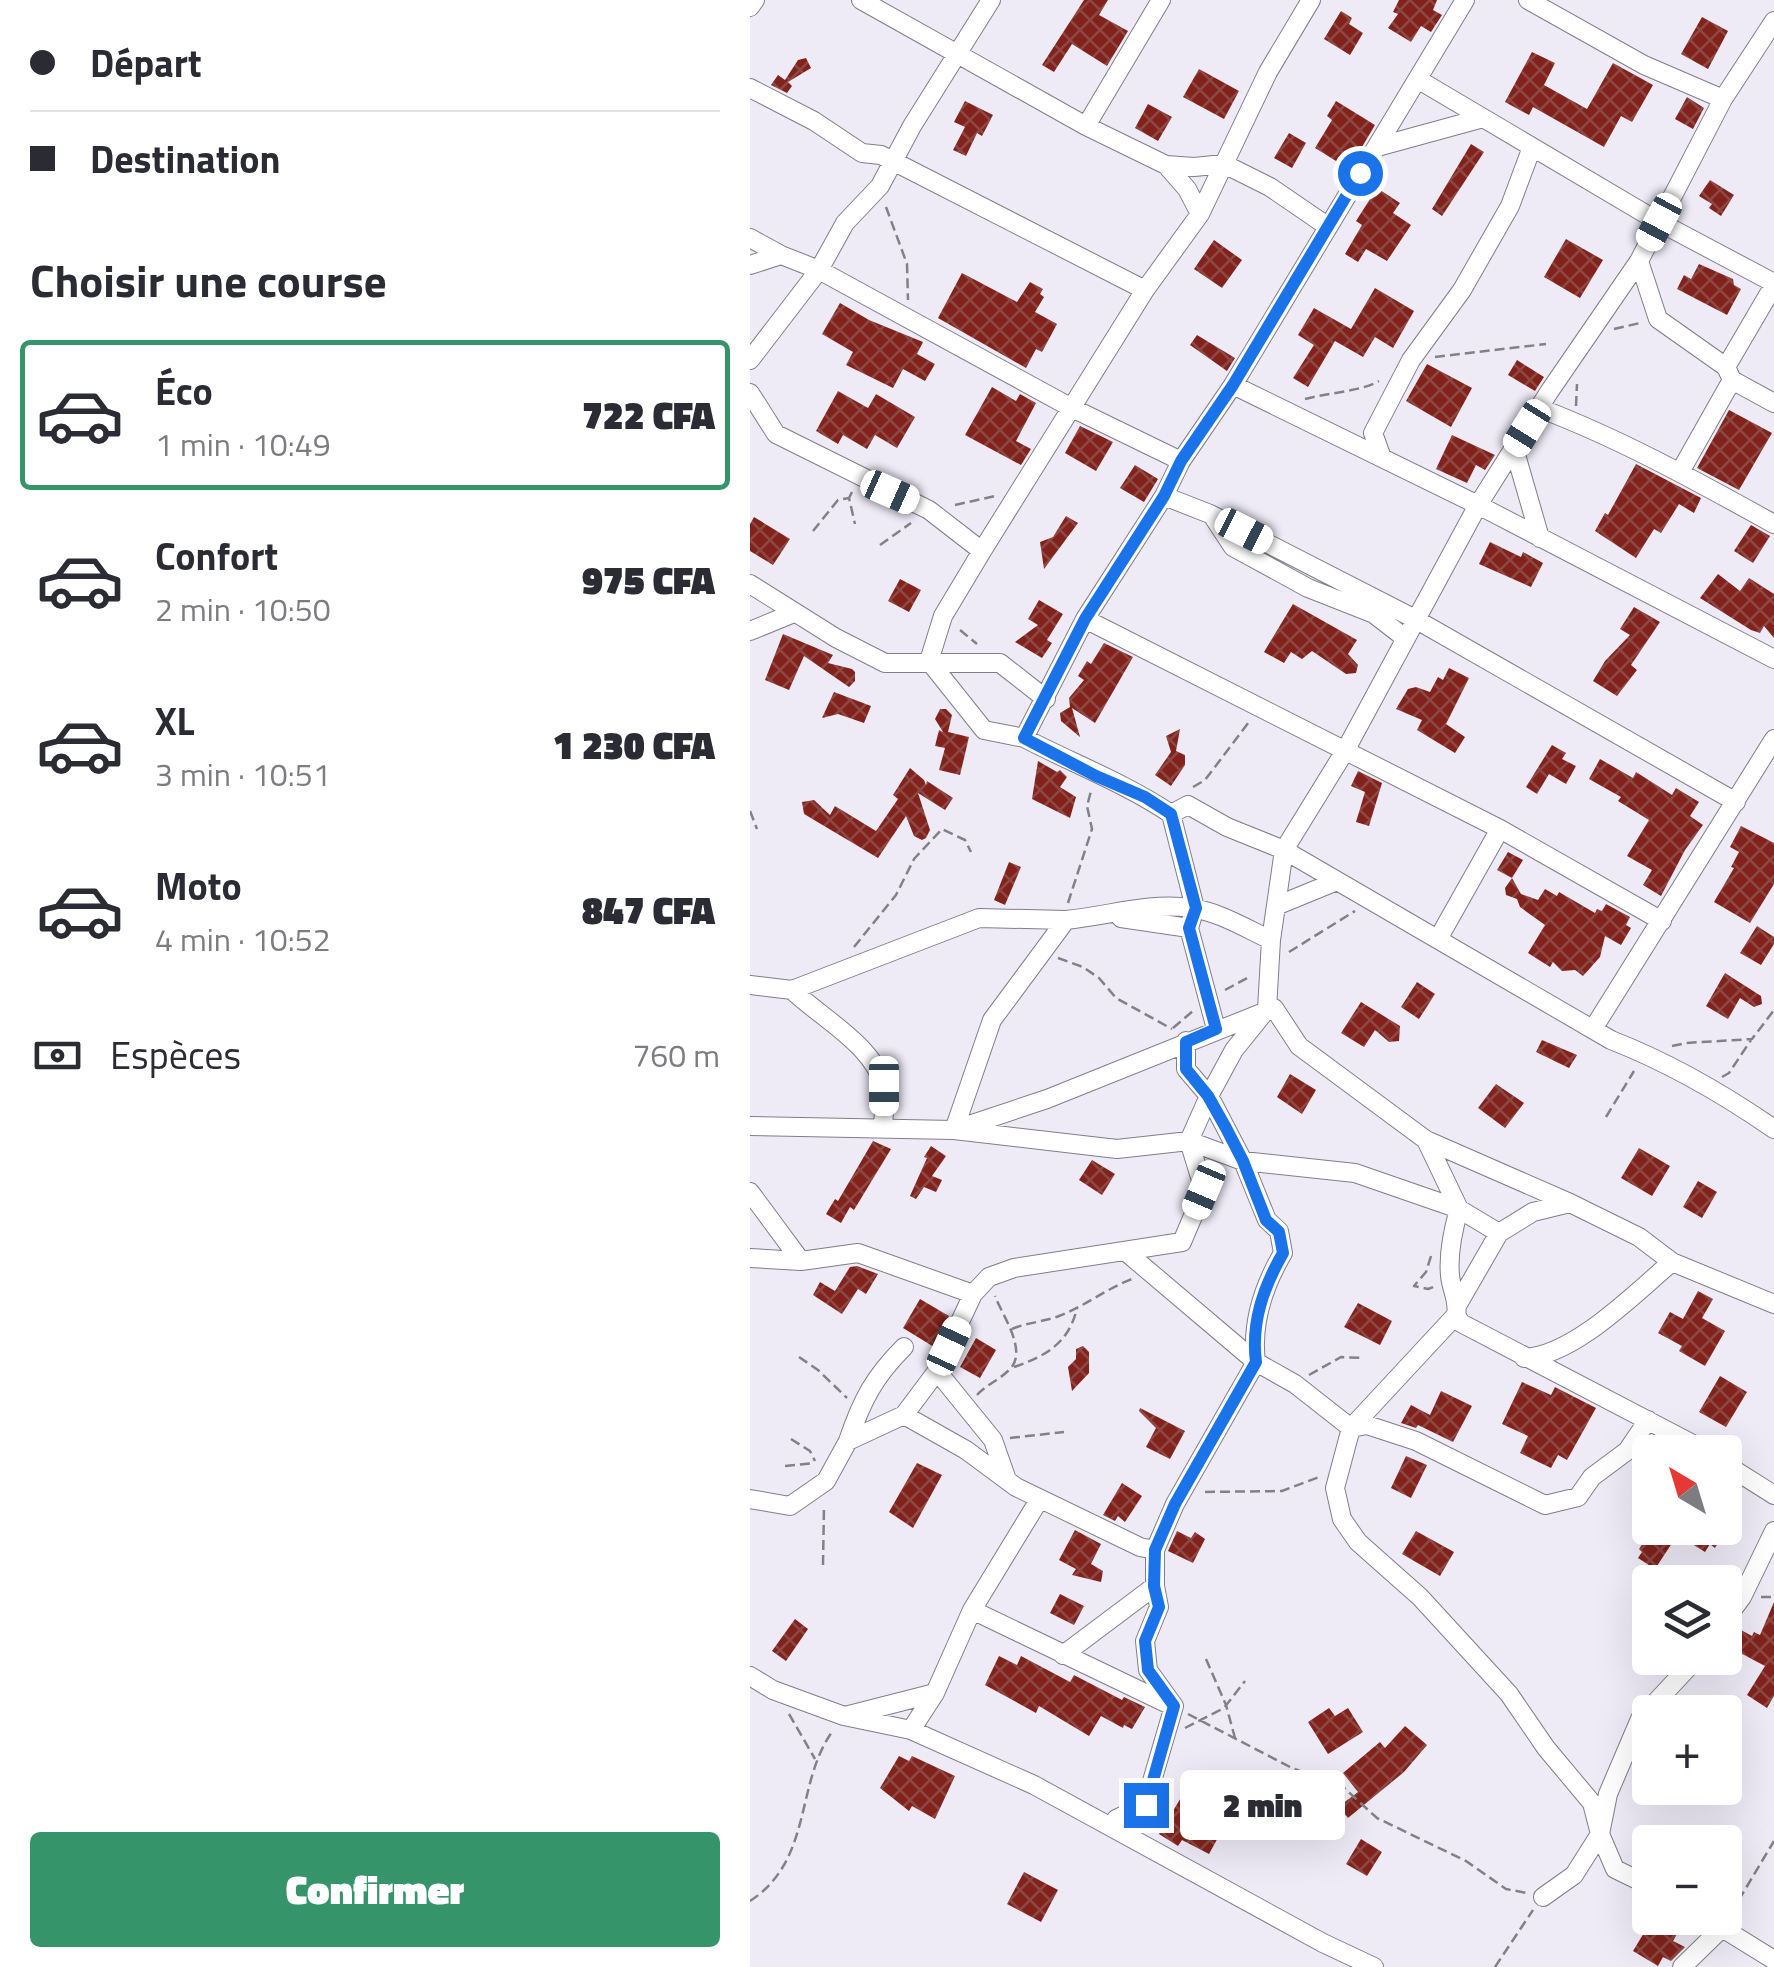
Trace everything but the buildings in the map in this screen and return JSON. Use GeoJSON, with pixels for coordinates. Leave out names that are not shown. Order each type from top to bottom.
{"type":"FeatureCollection","features":[{"type":"Feature","properties":{"kind":"street"},"geometry":{"type":"LineString","coordinates":[[750,7],[755,0]]}},
{"type":"Feature","properties":{"kind":"street"},"geometry":{"type":"LineString","coordinates":[[861,0],[1086,126],[1166,165],[1224,164],[1270,187],[1327,226]]}},
{"type":"Feature","properties":{"kind":"street"},"geometry":{"type":"LineString","coordinates":[[750,360],[819,270],[845,224],[880,186],[991,0]]}},
{"type":"Feature","properties":{"kind":"street"},"geometry":{"type":"LineString","coordinates":[[1086,126],[1161,0]]}},
{"type":"Feature","properties":{"kind":"street"},"geometry":{"type":"LineString","coordinates":[[929,660],[943,616],[1070,407],[1145,290],[1200,214],[1268,72],[1311,0]]}},
{"type":"Feature","properties":{"kind":"street"},"geometry":{"type":"LineString","coordinates":[[1024,738],[1085,619],[1164,496],[1181,461],[1233,385],[1465,0]]}},
{"type":"Feature","properties":{"kind":"street"},"geometry":{"type":"LineString","coordinates":[[1528,0],[1644,65],[1723,100]]}},
{"type":"Feature","properties":{"kind":"street"},"geometry":{"type":"LineString","coordinates":[[848,1441],[904,1415],[937,1372],[973,1294],[989,1277],[1014,1268],[1182,1242],[1204,1190],[1190,1141],[1208,1096],[1234,1050],[1267,1009],[1271,940],[1284,850],[1345,751],[1478,506],[1638,261],[1723,100],[1774,21]]}},
{"type":"Feature","properties":{"kind":"street"},"geometry":{"type":"LineString","coordinates":[[1419,80],[1659,222],[1774,284],[1680,472]]}},
{"type":"Feature","properties":{"kind":"street"},"geometry":{"type":"LineString","coordinates":[[750,88],[814,121],[862,153],[881,155],[1145,290]]}},
{"type":"Feature","properties":{"kind":"street"},"geometry":{"type":"LineString","coordinates":[[1377,147],[1483,118]]}},
{"type":"Feature","properties":{"kind":"street"},"geometry":{"type":"LineString","coordinates":[[1382,458],[1372,433],[1411,360],[1462,290],[1510,206],[1532,147]]}},
{"type":"Feature","properties":{"kind":"street"},"geometry":{"type":"LineString","coordinates":[[1166,165],[1187,189],[1200,214]]}},
{"type":"Feature","properties":{"kind":"street"},"geometry":{"type":"LineString","coordinates":[[750,238],[819,270],[1070,407],[1181,461]]}},
{"type":"Feature","properties":{"kind":"street"},"geometry":{"type":"LineString","coordinates":[[750,265],[780,255]]}},
{"type":"Feature","properties":{"kind":"street"},"geometry":{"type":"LineString","coordinates":[[1638,261],[1658,320],[1774,403]]}},
{"type":"Feature","properties":{"kind":"street"},"geometry":{"type":"LineString","coordinates":[[1233,385],[1774,659]]}},
{"type":"Feature","properties":{"kind":"street"},"geometry":{"type":"LineString","coordinates":[[750,393],[776,434],[930,510],[982,552]]}},
{"type":"Feature","properties":{"kind":"street"},"geometry":{"type":"LineString","coordinates":[[1539,408],[1680,472],[1774,524]]}},
{"type":"Feature","properties":{"kind":"street"},"geometry":{"type":"LineString","coordinates":[[1514,448],[1540,538]]}},
{"type":"Feature","properties":{"kind":"street"},"geometry":{"type":"LineString","coordinates":[[1164,496],[1210,514],[1416,619],[1736,802]]}},
{"type":"Feature","properties":{"kind":"street"},"geometry":{"type":"LineString","coordinates":[[1210,514],[1233,546],[1308,588],[1374,614],[1405,638]]}},
{"type":"Feature","properties":{"kind":"street"},"geometry":{"type":"LineString","coordinates":[[750,584],[885,663],[1000,663],[1046,699]]}},
{"type":"Feature","properties":{"kind":"street"},"geometry":{"type":"LineString","coordinates":[[750,631],[794,613]]}},
{"type":"Feature","properties":{"kind":"street"},"geometry":{"type":"LineString","coordinates":[[1085,619],[1500,829],[1662,920]]}},
{"type":"Feature","properties":{"kind":"street"},"geometry":{"type":"LineString","coordinates":[[929,660],[984,730],[1024,738],[1145,797],[1171,814],[1196,908],[1189,928],[1216,1029]]}},
{"type":"Feature","properties":{"kind":"street"},"geometry":{"type":"LineString","coordinates":[[1593,1029],[1774,739]]}},
{"type":"Feature","properties":{"kind":"street"},"geometry":{"type":"LineString","coordinates":[[1171,814],[1188,805],[1284,850],[1593,1029],[1707,1085],[1774,1129]]}},
{"type":"Feature","properties":{"kind":"street"},"geometry":{"type":"LineString","coordinates":[[1438,939],[1500,829]]}},
{"type":"Feature","properties":{"kind":"street"},"geometry":{"type":"LineString","coordinates":[[1276,906],[1337,881]]}},
{"type":"Feature","properties":{"kind":"street"},"geometry":{"type":"LineString","coordinates":[[750,985],[792,990],[979,918],[1066,920],[1111,916],[1155,906],[1196,908],[1271,940]]}},
{"type":"Feature","properties":{"kind":"street"},"geometry":{"type":"LineString","coordinates":[[1111,916],[1189,928]]}},
{"type":"Feature","properties":{"kind":"street"},"geometry":{"type":"LineString","coordinates":[[954,1130],[992,1020],[1066,920]]}},
{"type":"Feature","properties":{"kind":"street"},"geometry":{"type":"LineString","coordinates":[[792,990],[866,1052],[884,1086],[883,1130]]}},
{"type":"Feature","properties":{"kind":"street"},"geometry":{"type":"LineString","coordinates":[[954,1130],[1046,1099],[1274,1008],[1299,1046],[1426,1140],[1570,1203],[1638,1237],[1672,1262],[1774,1304]]}},
{"type":"Feature","properties":{"kind":"street"},"geometry":{"type":"LineString","coordinates":[[1174,1706],[1148,1670],[1145,1641],[1159,1607],[1154,1586],[1155,1550],[1184,1488],[1256,1362],[1253,1337],[1260,1308],[1268,1280],[1283,1253],[1279,1232],[1266,1220],[1243,1161],[1208,1096],[1186,1069],[1186,1042]]}},
{"type":"Feature","properties":{"kind":"street"},"geometry":{"type":"LineString","coordinates":[[750,1126],[954,1130],[1116,1148],[1190,1141],[1243,1161],[1354,1172],[1459,1209],[1500,1234]]}},
{"type":"Feature","properties":{"kind":"street"},"geometry":{"type":"LineString","coordinates":[[1426,1140],[1459,1209],[1452,1233],[1450,1276],[1461,1323],[1676,1435]]}},
{"type":"Feature","properties":{"kind":"street"},"geometry":{"type":"LineString","coordinates":[[750,1192],[802,1261]]}},
{"type":"Feature","properties":{"kind":"street"},"geometry":{"type":"LineString","coordinates":[[1570,1203],[1532,1212],[1500,1234],[1457,1309],[1351,1428],[1335,1488],[1342,1519],[1358,1542],[1420,1596],[1509,1694],[1546,1748],[1592,1803],[1615,1870],[1632,1878]]}},
{"type":"Feature","properties":{"kind":"street"},"geometry":{"type":"LineString","coordinates":[[750,1258],[802,1261],[858,1252],[973,1294]]}},
{"type":"Feature","properties":{"kind":"street"},"geometry":{"type":"LineString","coordinates":[[1125,1252],[1256,1362],[1295,1384],[1351,1428],[1367,1425],[1416,1441],[1544,1505],[1578,1496],[1592,1477],[1627,1451],[1648,1420]]}},
{"type":"Feature","properties":{"kind":"street"},"geometry":{"type":"LineString","coordinates":[[1524,1358],[1540,1358],[1604,1322],[1672,1262]]}},
{"type":"Feature","properties":{"kind":"street"},"geometry":{"type":"LineString","coordinates":[[750,1499],[790,1506],[826,1481],[876,1375],[904,1346]]}},
{"type":"Feature","properties":{"kind":"street"},"geometry":{"type":"LineString","coordinates":[[937,1372],[994,1440],[1006,1477]]}},
{"type":"Feature","properties":{"kind":"street"},"geometry":{"type":"LineString","coordinates":[[904,1415],[1039,1500],[1140,1547],[1155,1550]]}},
{"type":"Feature","properties":{"kind":"street"},"geometry":{"type":"LineString","coordinates":[[1742,1475],[1774,1495]]}},
{"type":"Feature","properties":{"kind":"street"},"geometry":{"type":"LineString","coordinates":[[911,1730],[935,1693],[972,1610],[1039,1500]]}},
{"type":"Feature","properties":{"kind":"street"},"geometry":{"type":"LineString","coordinates":[[1742,1596],[1774,1532]]}},
{"type":"Feature","properties":{"kind":"street"},"geometry":{"type":"LineString","coordinates":[[1063,1656],[1154,1586]]}},
{"type":"Feature","properties":{"kind":"street"},"geometry":{"type":"LineString","coordinates":[[972,1610],[1174,1706]]}},
{"type":"Feature","properties":{"kind":"street"},"geometry":{"type":"LineString","coordinates":[[1543,1897],[1574,1874],[1600,1834],[1608,1794],[1640,1719],[1682,1675]]}},
{"type":"Feature","properties":{"kind":"street"},"geometry":{"type":"LineString","coordinates":[[750,1676],[773,1690],[844,1716],[911,1730],[1034,1785],[1323,1944],[1374,1967]]}},
{"type":"Feature","properties":{"kind":"street"},"geometry":{"type":"LineString","coordinates":[[844,1716],[935,1693]]}},
{"type":"Feature","properties":{"kind":"street"},"geometry":{"type":"LineString","coordinates":[[1116,1820],[1146,1805],[1174,1706]]}},
{"type":"Feature","properties":{"kind":"street"},"geometry":{"type":"LineString","coordinates":[[1682,1967],[1705,1935]]}},
{"type":"Feature","properties":{"kind":"street"},"geometry":{"type":"LineString","coordinates":[[1735,1935],[1774,1960]]}},
{"type":"Feature","properties":{"kind":"path"},"geometry":{"type":"LineString","coordinates":[[880,186],[907,264],[909,319]]}},
{"type":"Feature","properties":{"kind":"path"},"geometry":{"type":"LineString","coordinates":[[1613,329],[1658,320]]}},
{"type":"Feature","properties":{"kind":"path"},"geometry":{"type":"LineString","coordinates":[[1577,387],[1576,406],[1584,426]]}},
{"type":"Feature","properties":{"kind":"path"},"geometry":{"type":"LineString","coordinates":[[855,524],[849,498],[858,476]]}},
{"type":"Feature","properties":{"kind":"path"},"geometry":{"type":"LineString","coordinates":[[813,530],[838,500],[849,498]]}},
{"type":"Feature","properties":{"kind":"path"},"geometry":{"type":"LineString","coordinates":[[943,616],[1000,663]]}},
{"type":"Feature","properties":{"kind":"path"},"geometry":{"type":"LineString","coordinates":[[1193,787],[1205,780],[1236,743],[1250,721],[1252,704]]}},
{"type":"Feature","properties":{"kind":"path"},"geometry":{"type":"LineString","coordinates":[[1066,920],[1069,898],[1092,830],[1087,806],[1096,776]]}},
{"type":"Feature","properties":{"kind":"path"},"geometry":{"type":"LineString","coordinates":[[750,811],[757,829]]}},
{"type":"Feature","properties":{"kind":"path"},"geometry":{"type":"LineString","coordinates":[[831,975],[896,895],[914,860],[942,829],[966,840],[972,852]]}},
{"type":"Feature","properties":{"kind":"path"},"geometry":{"type":"LineString","coordinates":[[1042,953],[1083,967],[1116,998],[1172,1029],[1186,1042]]}},
{"type":"Feature","properties":{"kind":"path"},"geometry":{"type":"LineString","coordinates":[[1707,1085],[1729,1073],[1752,1039]]}},
{"type":"Feature","properties":{"kind":"path"},"geometry":{"type":"LineString","coordinates":[[1010,1329],[1053,1319],[1107,1289],[1149,1272]]}},
{"type":"Feature","properties":{"kind":"path"},"geometry":{"type":"LineString","coordinates":[[989,1277],[1010,1329],[1016,1357],[1013,1368]]}},
{"type":"Feature","properties":{"kind":"path"},"geometry":{"type":"LineString","coordinates":[[970,1409],[979,1392],[1013,1368],[1042,1357],[1062,1342],[1073,1327],[1077,1308]]}},
{"type":"Feature","properties":{"kind":"path"},"geometry":{"type":"LineString","coordinates":[[799,1357],[859,1408]]}},
{"type":"Feature","properties":{"kind":"path"},"geometry":{"type":"LineString","coordinates":[[1295,1384],[1341,1357],[1362,1358]]}},
{"type":"Feature","properties":{"kind":"path"},"geometry":{"type":"LineString","coordinates":[[994,1440],[1064,1432]]}},
{"type":"Feature","properties":{"kind":"path"},"geometry":{"type":"LineString","coordinates":[[790,1439],[810,1451],[826,1481],[824,1566]]}},
{"type":"Feature","properties":{"kind":"path"},"geometry":{"type":"LineString","coordinates":[[1184,1488],[1212,1493],[1282,1491],[1321,1476]]}},
{"type":"Feature","properties":{"kind":"path"},"geometry":{"type":"LineString","coordinates":[[1206,1660],[1226,1706],[1235,1740]]}},
{"type":"Feature","properties":{"kind":"path"},"geometry":{"type":"LineString","coordinates":[[1165,1736],[1201,1722],[1226,1706],[1246,1681]]}},
{"type":"Feature","properties":{"kind":"path"},"geometry":{"type":"LineString","coordinates":[[773,1690],[816,1760]]}},
{"type":"Feature","properties":{"kind":"path"},"geometry":{"type":"LineString","coordinates":[[1174,1706],[1316,1780],[1343,1787],[1377,1818],[1466,1861],[1506,1889],[1543,1897],[1495,1967]]}},
{"type":"Feature","properties":{"kind":"path"},"geometry":{"type":"LineString","coordinates":[[750,1901],[769,1889],[802,1827],[816,1760],[844,1716]]}},
{"type":"Feature","properties":{"kind":"path"},"geometry":{"type":"LineString","coordinates":[[1742,1884],[1774,1841]]}},
{"type":"Feature","properties":{"kind":"route"},"geometry":{"type":"LineString","coordinates":[[1146,1805],[1174,1706],[1148,1670],[1145,1641],[1159,1607],[1154,1586],[1155,1550],[1175,1504],[1256,1362],[1253,1337],[1260,1308],[1268,1280],[1283,1253],[1279,1232],[1266,1220],[1226,1128],[1208,1096],[1186,1069],[1186,1042],[1216,1029],[1189,928],[1196,908],[1171,814],[1145,797],[1024,738],[1085,619],[1164,496],[1181,461],[1233,385],[1360,173]]}}]}
